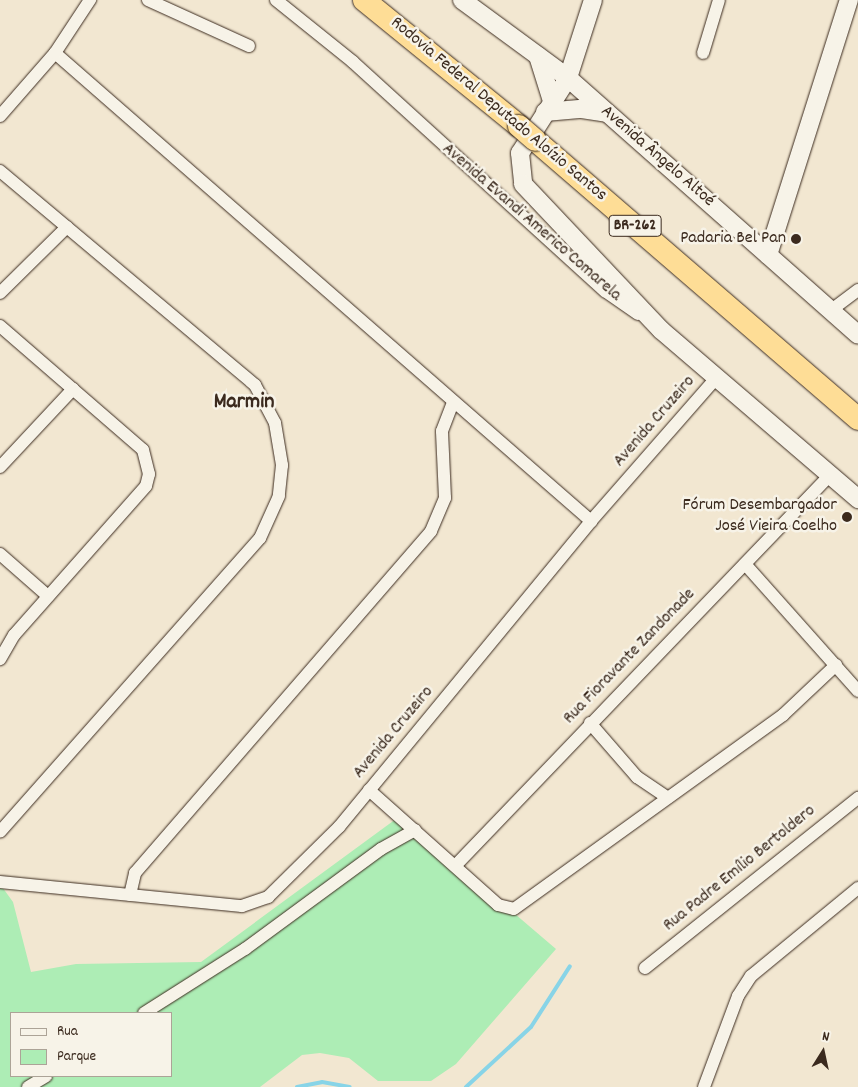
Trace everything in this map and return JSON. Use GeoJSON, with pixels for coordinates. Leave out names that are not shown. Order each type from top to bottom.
{"type":"FeatureCollection","features":[{"type":"Feature","properties":{"kind":"highway","name":"Rodovia Federal Deputado Aloízio Santos"},"geometry":{"type":"LineString","coordinates":[[364,0],[525,140],[858,419]]}},
{"type":"Feature","properties":{"kind":"street"},"geometry":{"type":"LineString","coordinates":[[0,116],[55,53],[90,0]]}},
{"type":"Feature","properties":{"kind":"street"},"geometry":{"type":"LineString","coordinates":[[148,0],[249,46]]}},
{"type":"Feature","properties":{"kind":"street","name":"Avenida Evandi Americo Comarela"},"geometry":{"type":"LineString","coordinates":[[276,0],[353,62],[605,292],[661,330],[858,499]]}},
{"type":"Feature","properties":{"kind":"street","name":"Avenida Ângelo Altoé"},"geometry":{"type":"LineString","coordinates":[[462,0],[568,78],[858,335]]}},
{"type":"Feature","properties":{"kind":"street"},"geometry":{"type":"LineString","coordinates":[[593,0],[568,78],[525,140],[522,184],[661,330]]}},
{"type":"Feature","properties":{"kind":"street"},"geometry":{"type":"LineString","coordinates":[[703,53],[718,0]]}},
{"type":"Feature","properties":{"kind":"street"},"geometry":{"type":"LineString","coordinates":[[768,255],[849,0]]}},
{"type":"Feature","properties":{"kind":"street"},"geometry":{"type":"LineString","coordinates":[[55,53],[452,402],[591,521]]}},
{"type":"Feature","properties":{"kind":"street"},"geometry":{"type":"LineString","coordinates":[[537,56],[548,106]]}},
{"type":"Feature","properties":{"kind":"street"},"geometry":{"type":"LineString","coordinates":[[548,106],[608,113]]}},
{"type":"Feature","properties":{"kind":"street"},"geometry":{"type":"LineString","coordinates":[[0,171],[255,385],[275,423],[281,480],[274,510],[260,538],[0,832]]}},
{"type":"Feature","properties":{"kind":"street"},"geometry":{"type":"LineString","coordinates":[[0,293],[67,227]]}},
{"type":"Feature","properties":{"kind":"street"},"geometry":{"type":"LineString","coordinates":[[830,311],[858,290]]}},
{"type":"Feature","properties":{"kind":"street"},"geometry":{"type":"LineString","coordinates":[[0,326],[143,450],[149,474],[146,486],[14,635],[0,659]]}},
{"type":"Feature","properties":{"kind":"street","name":"Avenida Cruzeiro"},"geometry":{"type":"LineString","coordinates":[[0,882],[242,906],[256,903],[279,887],[369,790],[591,521],[716,378]]}},
{"type":"Feature","properties":{"kind":"street"},"geometry":{"type":"LineString","coordinates":[[0,467],[73,389]]}},
{"type":"Feature","properties":{"kind":"street"},"geometry":{"type":"LineString","coordinates":[[130,895],[135,873],[431,531],[445,498],[442,431],[452,402]]}},
{"type":"Feature","properties":{"kind":"street","name":"Rua Fioravante Zandonade"},"geometry":{"type":"LineString","coordinates":[[456,865],[590,723],[830,475]]}},
{"type":"Feature","properties":{"kind":"street"},"geometry":{"type":"LineString","coordinates":[[0,554],[48,596]]}},
{"type":"Feature","properties":{"kind":"street"},"geometry":{"type":"LineString","coordinates":[[745,564],[858,691]]}},
{"type":"Feature","properties":{"kind":"street"},"geometry":{"type":"LineString","coordinates":[[369,790],[498,904],[514,908],[783,715],[836,665]]}},
{"type":"Feature","properties":{"kind":"street"},"geometry":{"type":"LineString","coordinates":[[590,723],[651,790],[668,798]]}},
{"type":"Feature","properties":{"kind":"street"},"geometry":{"type":"LineString","coordinates":[[651,790],[652,809]]}},
{"type":"Feature","properties":{"kind":"street","name":"Rua Padre Emílio Bertoldero"},"geometry":{"type":"LineString","coordinates":[[645,968],[858,798]]}},
{"type":"Feature","properties":{"kind":"street"},"geometry":{"type":"LineString","coordinates":[[146,1012],[245,949],[381,849],[415,830]]}},
{"type":"Feature","properties":{"kind":"street"},"geometry":{"type":"LineString","coordinates":[[704,1087],[738,996],[751,976],[858,888]]}},
{"type":"Feature","properties":{"kind":"street"},"geometry":{"type":"LineString","coordinates":[[28,1087],[44,1077]]}},
{"type":"Feature","properties":{"kind":"green space"},"geometry":{"type":"Polygon","coordinates":[[[400,816],[556,949],[456,1064],[431,1081],[378,1081],[349,1058],[320,1053],[302,1055],[260,1087],[0,1087],[0,884],[13,902],[31,972],[76,964],[201,962],[400,816]]]}},
{"type":"Feature","properties":{"kind":"waterway"},"geometry":{"type":"LineString","coordinates":[[466,1087],[531,1027],[570,966]]}},
{"type":"Feature","properties":{"kind":"waterway"},"geometry":{"type":"LineString","coordinates":[[297,1087],[322,1082],[350,1087]]}},
{"type":"Feature","properties":{"kind":"place","name":"Padaria Bel Pan"},"geometry":{"type":"Point","coordinates":[796,239]}},
{"type":"Feature","properties":{"kind":"place","name":"Fórum Desembargador José Vieira Coelho"},"geometry":{"type":"Point","coordinates":[847,517]}},
{"type":"Feature","properties":{"kind":"district","name":"Marmin"},"geometry":{"type":"Point","coordinates":[244,403]}}]}
